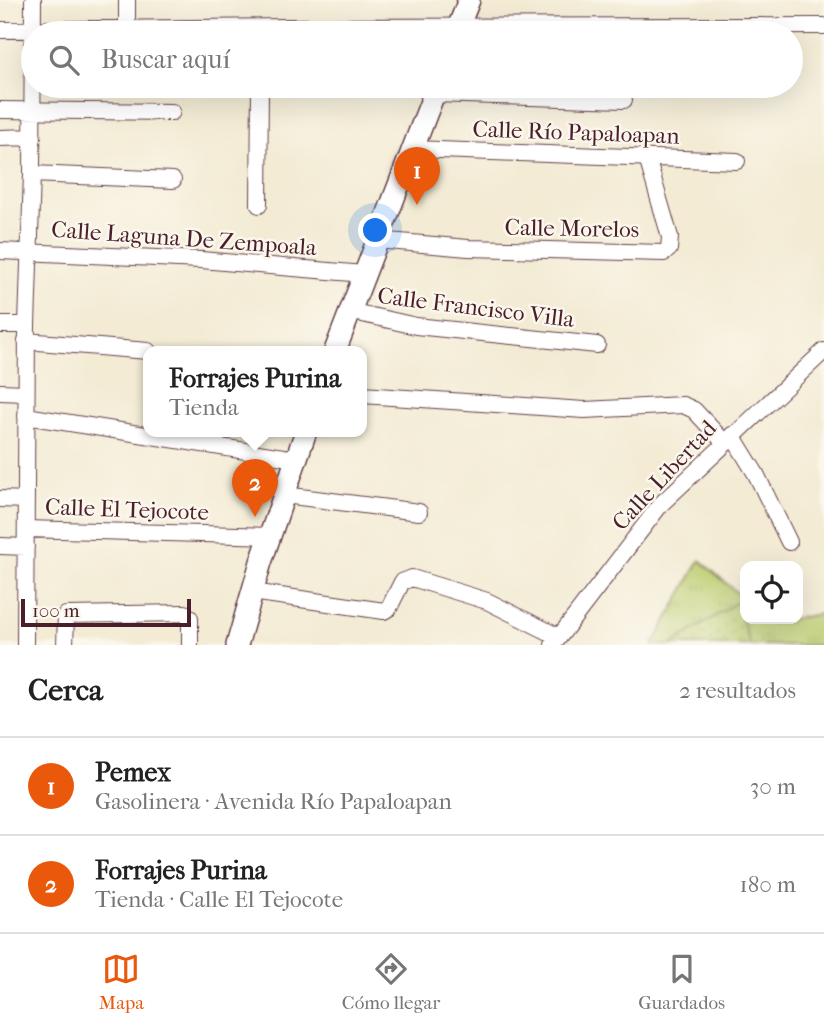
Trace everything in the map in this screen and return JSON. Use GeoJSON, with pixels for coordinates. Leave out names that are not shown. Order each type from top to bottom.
{"type":"FeatureCollection","features":[{"type":"Feature","properties":{"kind":"main road"},"geometry":{"type":"LineString","coordinates":[[461,21],[469,0]]}},
{"type":"Feature","properties":{"kind":"main road"},"geometry":{"type":"LineString","coordinates":[[337,346],[432,98]]}},
{"type":"Feature","properties":{"kind":"main road"},"geometry":{"type":"LineString","coordinates":[[237,645],[304,437]]}},
{"type":"Feature","properties":{"kind":"street"},"geometry":{"type":"LineString","coordinates":[[33,0],[33,21]]}},
{"type":"Feature","properties":{"kind":"street"},"geometry":{"type":"LineString","coordinates":[[127,0],[127,21]]}},
{"type":"Feature","properties":{"kind":"street"},"geometry":{"type":"LineString","coordinates":[[803,26],[824,26]]}},
{"type":"Feature","properties":{"kind":"street"},"geometry":{"type":"LineString","coordinates":[[0,30],[21,30]]}},
{"type":"Feature","properties":{"kind":"street"},"geometry":{"type":"LineString","coordinates":[[25,645],[26,333],[33,98]]}},
{"type":"Feature","properties":{"kind":"street"},"geometry":{"type":"LineString","coordinates":[[259,205],[260,98]]}},
{"type":"Feature","properties":{"kind":"street"},"geometry":{"type":"LineString","coordinates":[[586,98],[624,100]]}},
{"type":"Feature","properties":{"kind":"street"},"geometry":{"type":"LineString","coordinates":[[0,110],[172,112]]}},
{"type":"Feature","properties":{"kind":"street"},"geometry":{"type":"LineString","coordinates":[[0,138],[33,137]]}},
{"type":"Feature","properties":{"kind":"street","name":"Calle Río Papaloapan"},"geometry":{"type":"LineString","coordinates":[[413,149],[737,161]]}},
{"type":"Feature","properties":{"kind":"street","name":"Calle Morelos"},"geometry":{"type":"LineString","coordinates":[[377,240],[489,249],[664,253],[669,249],[670,237],[647,158]]}},
{"type":"Feature","properties":{"kind":"street"},"geometry":{"type":"LineString","coordinates":[[32,174],[173,180]]}},
{"type":"Feature","properties":{"kind":"street","name":"Calle Laguna De Zempoala"},"geometry":{"type":"LineString","coordinates":[[0,251],[237,262],[364,274]]}},
{"type":"Feature","properties":{"kind":"street","name":"Calle Francisco Villa"},"geometry":{"type":"LineString","coordinates":[[349,311],[416,326],[597,345]]}},
{"type":"Feature","properties":{"kind":"street"},"geometry":{"type":"LineString","coordinates":[[0,325],[26,333],[143,350]]}},
{"type":"Feature","properties":{"kind":"street","name":"Calle Libertad"},"geometry":{"type":"LineString","coordinates":[[556,641],[653,513],[824,351]]}},
{"type":"Feature","properties":{"kind":"street"},"geometry":{"type":"LineString","coordinates":[[0,392],[26,393]]}},
{"type":"Feature","properties":{"kind":"street"},"geometry":{"type":"LineString","coordinates":[[367,395],[584,410],[683,405],[694,410],[729,439],[756,474],[789,542]]}},
{"type":"Feature","properties":{"kind":"street"},"geometry":{"type":"LineString","coordinates":[[26,416],[143,435]]}},
{"type":"Feature","properties":{"kind":"street"},"geometry":{"type":"LineString","coordinates":[[158,437],[296,459]]}},
{"type":"Feature","properties":{"kind":"street"},"geometry":{"type":"LineString","coordinates":[[284,495],[419,512]]}},
{"type":"Feature","properties":{"kind":"street"},"geometry":{"type":"LineString","coordinates":[[0,499],[26,500]]}},
{"type":"Feature","properties":{"kind":"street","name":"Calle El Tejocote"},"geometry":{"type":"LineString","coordinates":[[26,529],[270,536]]}},
{"type":"Feature","properties":{"kind":"street"},"geometry":{"type":"LineString","coordinates":[[0,546],[26,547]]}},
{"type":"Feature","properties":{"kind":"street"},"geometry":{"type":"LineString","coordinates":[[252,592],[384,611],[389,608],[402,582],[412,579],[486,601],[556,641]]}},
{"type":"Feature","properties":{"kind":"street"},"geometry":{"type":"LineString","coordinates":[[65,645],[66,615],[185,612],[190,618],[190,645]]}},
{"type":"Feature","properties":{"kind":"green space"},"geometry":{"type":"Polygon","coordinates":[[[700,560],[740,596],[740,624],[803,624],[803,617],[824,613],[824,645],[653,645],[700,560]]]}},
{"type":"Feature","properties":{"kind":"green space"},"geometry":{"type":"Polygon","coordinates":[[[737,602],[740,624],[744,624],[750,645],[671,645],[737,602]]]}},
{"type":"Feature","properties":{"kind":"place","name":"Pemex"},"geometry":{"type":"Point","coordinates":[417,205]}},
{"type":"Feature","properties":{"kind":"place","name":"Forrajes Purina"},"geometry":{"type":"Point","coordinates":[255,517]}}]}
